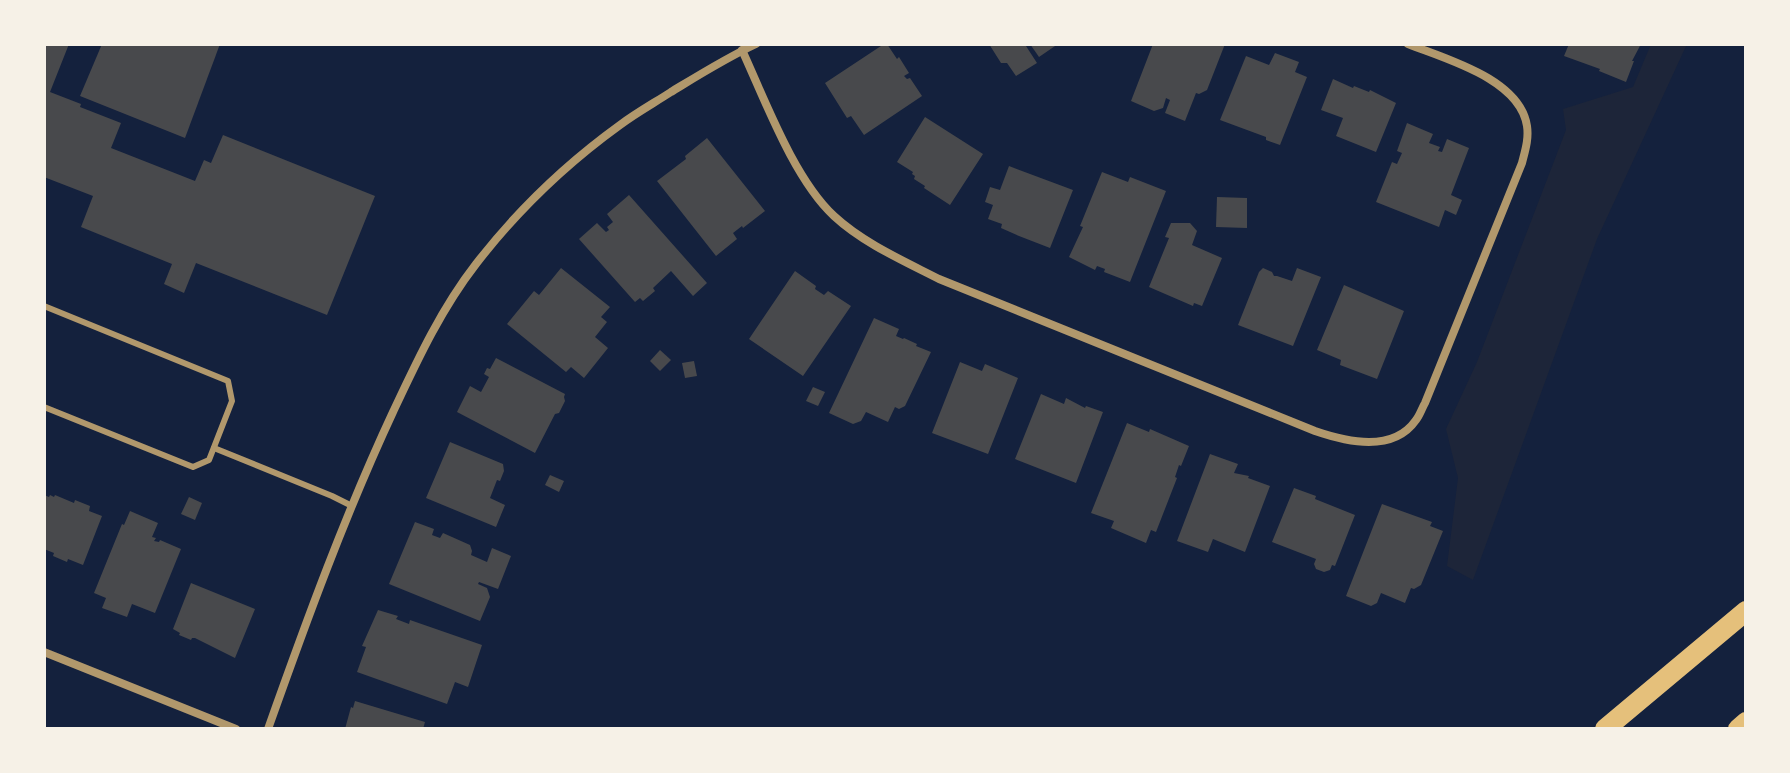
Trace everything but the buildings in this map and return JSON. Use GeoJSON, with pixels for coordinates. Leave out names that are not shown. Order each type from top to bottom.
{"type":"FeatureCollection","features":[{"type":"Feature","properties":{"kind":"main road"},"geometry":{"type":"LineString","coordinates":[[1605,729],[1746,611]]}},
{"type":"Feature","properties":{"kind":"main road"},"geometry":{"type":"LineString","coordinates":[[1738,729],[1746,722]]}},
{"type":"Feature","properties":{"kind":"street"},"geometry":{"type":"LineString","coordinates":[[268,729],[307,617],[371,460],[423,348],[476,264],[525,207],[581,155],[621,124],[705,71],[756,44]]}},
{"type":"Feature","properties":{"kind":"street"},"geometry":{"type":"LineString","coordinates":[[742,50],[795,163],[818,198],[835,216],[874,244],[939,279],[1315,431],[1336,439],[1373,443],[1403,432],[1415,422],[1425,403],[1522,163],[1527,143],[1527,124],[1518,104],[1501,87],[1481,73],[1408,44]]}},
{"type":"Feature","properties":{"kind":"street"},"geometry":{"type":"LineString","coordinates":[[44,652],[236,729]]}},
{"type":"Feature","properties":{"kind":"lane"},"geometry":{"type":"LineString","coordinates":[[44,306],[228,381],[232,401],[209,460],[193,467],[44,407]]}},
{"type":"Feature","properties":{"kind":"lane"},"geometry":{"type":"LineString","coordinates":[[214,448],[352,506]]}},
{"type":"Feature","properties":{"kind":"shaded area"},"geometry":{"type":"Polygon","coordinates":[[[1651,44],[1687,44],[1597,239],[1473,580],[1447,566],[1458,478],[1446,429],[1477,362],[1566,130],[1563,109],[1633,87],[1651,44]]]}}]}
